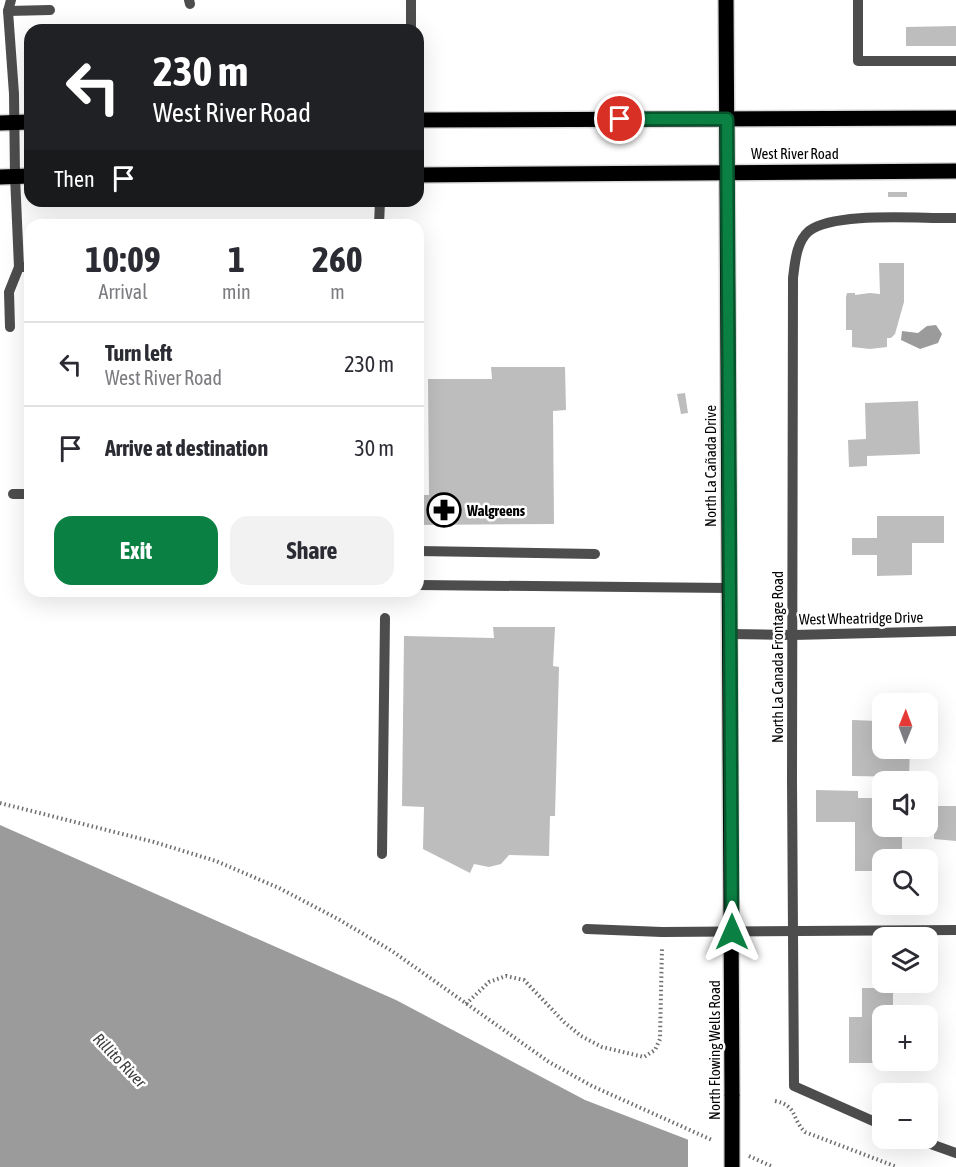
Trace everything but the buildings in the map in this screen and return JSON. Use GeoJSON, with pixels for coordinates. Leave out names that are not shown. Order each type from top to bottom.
{"type":"FeatureCollection","features":[{"type":"Feature","properties":{"kind":"main road","name":"North La Cañada Drive"},"geometry":{"type":"LineString","coordinates":[[726,0],[732,932]]}},
{"type":"Feature","properties":{"kind":"main road"},"geometry":{"type":"LineString","coordinates":[[424,120],[956,118]]}},
{"type":"Feature","properties":{"kind":"main road","name":"West River Road"},"geometry":{"type":"LineString","coordinates":[[424,175],[956,171]]}},
{"type":"Feature","properties":{"kind":"main road","name":"North Flowing Wells Road"},"geometry":{"type":"LineString","coordinates":[[732,932],[732,1167]]}},
{"type":"Feature","properties":{"kind":"street"},"geometry":{"type":"LineString","coordinates":[[411,0],[411,24]]}},
{"type":"Feature","properties":{"kind":"street"},"geometry":{"type":"LineString","coordinates":[[858,0],[858,62],[956,61]]}},
{"type":"Feature","properties":{"kind":"street"},"geometry":{"type":"LineString","coordinates":[[10,327],[9,292],[24,267],[15,176],[15,122],[9,6],[50,10]]}},
{"type":"Feature","properties":{"kind":"street","name":"North La Canada Frontage Road"},"geometry":{"type":"LineString","coordinates":[[872,1121],[794,1086],[793,279],[798,248],[808,232],[824,223],[854,219],[956,218]]}},
{"type":"Feature","properties":{"kind":"street"},"geometry":{"type":"LineString","coordinates":[[13,494],[24,495]]}},
{"type":"Feature","properties":{"kind":"street"},"geometry":{"type":"LineString","coordinates":[[424,550],[596,554]]}},
{"type":"Feature","properties":{"kind":"street"},"geometry":{"type":"LineString","coordinates":[[424,585],[729,588]]}},
{"type":"Feature","properties":{"kind":"street"},"geometry":{"type":"LineString","coordinates":[[382,854],[386,618]]}},
{"type":"Feature","properties":{"kind":"street","name":"West Wheatridge Drive"},"geometry":{"type":"LineString","coordinates":[[730,634],[793,635],[956,631]]}},
{"type":"Feature","properties":{"kind":"street"},"geometry":{"type":"LineString","coordinates":[[587,929],[662,932],[956,930]]}},
{"type":"Feature","properties":{"kind":"street"},"geometry":{"type":"LineString","coordinates":[[938,1147],[956,1153]]}},
{"type":"Feature","properties":{"kind":"path"},"geometry":{"type":"LineString","coordinates":[[0,803],[154,842],[216,861],[279,888],[392,951],[549,1062],[592,1086],[720,1143]]}},
{"type":"Feature","properties":{"kind":"path"},"geometry":{"type":"LineString","coordinates":[[466,1004],[489,982],[506,976],[524,980],[564,1022],[581,1036],[602,1047],[644,1057],[655,1050],[660,1039],[662,932]]}},
{"type":"Feature","properties":{"kind":"path"},"geometry":{"type":"LineString","coordinates":[[775,1101],[787,1104],[792,1109],[805,1132],[897,1167]]}},
{"type":"Feature","properties":{"kind":"path"},"geometry":{"type":"LineString","coordinates":[[741,1153],[773,1167]]}},
{"type":"Feature","properties":{"kind":"water"},"geometry":{"type":"Polygon","coordinates":[[[936,325],[942,334],[938,343],[920,349],[901,340],[902,331],[918,333],[927,326],[936,325]]]}},
{"type":"Feature","properties":{"kind":"water","name":"Rillito River"},"geometry":{"type":"Polygon","coordinates":[[[0,825],[396,1000],[585,1100],[759,1167],[0,1167],[0,825]]]}},
{"type":"Feature","properties":{"kind":"pier"},"geometry":{"type":"Polygon","coordinates":[[[688,1136],[760,1164],[762,1167],[688,1167],[688,1136]]]}},
{"type":"Feature","properties":{"kind":"place","name":"Walgreens"},"geometry":{"type":"Point","coordinates":[444,510]}},
{"type":"Feature","properties":{"kind":"route"},"geometry":{"type":"LineString","coordinates":[[620,119],[727,119],[732,932]]}}]}
